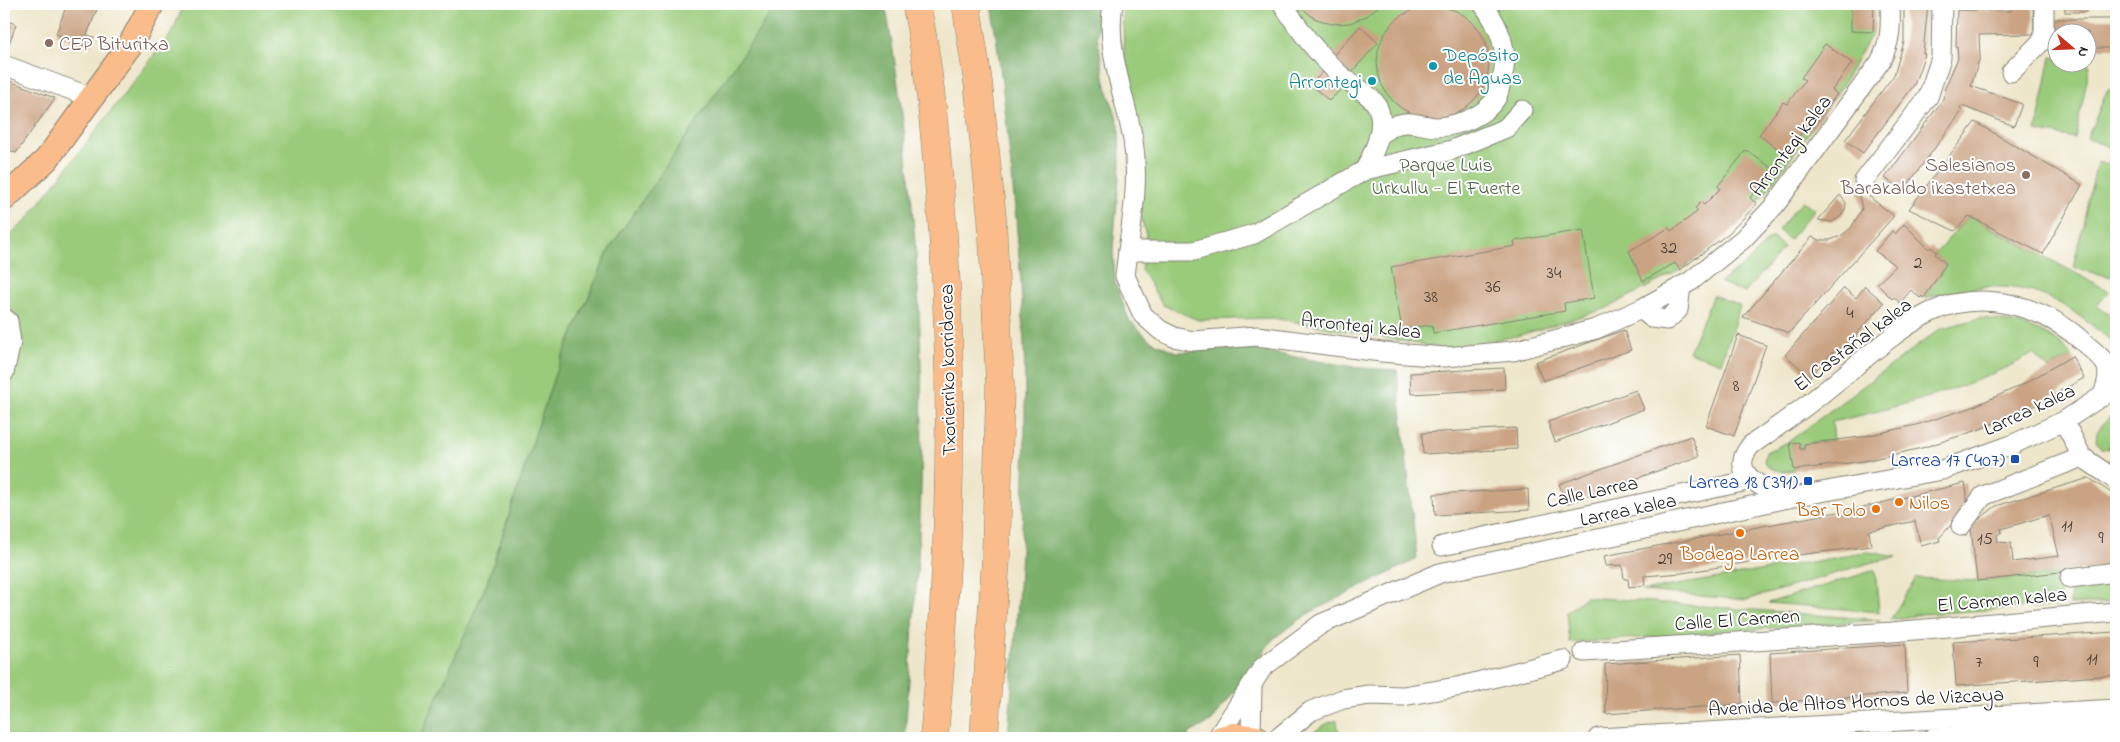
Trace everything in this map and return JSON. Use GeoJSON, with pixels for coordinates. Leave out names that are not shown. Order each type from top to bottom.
{"type":"FeatureCollection","features":[{"type":"Feature","properties":{"kind":"highway","name":"Txorierriko korridorea"},"geometry":{"type":"LineString","coordinates":[[916,4],[929,86],[942,220],[950,385],[947,565],[934,738]]}},
{"type":"Feature","properties":{"kind":"highway"},"geometry":{"type":"LineString","coordinates":[[966,4],[978,82],[992,218],[1000,385],[996,558],[984,738]]}},
{"type":"Feature","properties":{"kind":"main road"},"geometry":{"type":"LineString","coordinates":[[4,214],[93,98],[130,45],[152,4]]}},
{"type":"Feature","properties":{"kind":"main road"},"geometry":{"type":"LineString","coordinates":[[4,175],[22,173],[44,163]]}},
{"type":"Feature","properties":{"kind":"main road"},"geometry":{"type":"LineString","coordinates":[[4,199],[44,163]]}},
{"type":"Feature","properties":{"kind":"main road"},"geometry":{"type":"LineString","coordinates":[[1221,738],[1233,735],[1254,737]]}},
{"type":"Feature","properties":{"kind":"street","name":"Arrontegi kalea"},"geometry":{"type":"LineString","coordinates":[[1113,4],[1111,16],[1115,63],[1133,143],[1136,188],[1125,276],[1143,315],[1160,330],[1174,337],[1193,341],[1257,336],[1381,352],[1445,357],[1512,351],[1596,329],[1641,309],[1652,318],[1667,320],[1678,310],[1681,286],[1743,239],[1775,205],[1822,144],[1880,62],[1888,48],[1891,32],[1890,4]]}},
{"type":"Feature","properties":{"kind":"street"},"geometry":{"type":"LineString","coordinates":[[1283,4],[1296,26],[1338,73],[1378,106],[1394,116],[1436,127],[1461,123],[1482,113],[1496,97],[1503,74],[1505,52],[1500,32],[1483,4]]}},
{"type":"Feature","properties":{"kind":"street"},"geometry":{"type":"LineString","coordinates":[[1864,181],[1928,98],[1941,58],[1942,4]]}},
{"type":"Feature","properties":{"kind":"street"},"geometry":{"type":"LineString","coordinates":[[2011,72],[2044,39],[2044,4]]}},
{"type":"Feature","properties":{"kind":"street"},"geometry":{"type":"LineString","coordinates":[[4,65],[93,98]]}},
{"type":"Feature","properties":{"kind":"street"},"geometry":{"type":"LineString","coordinates":[[1366,170],[1380,135],[1381,117],[1378,106]]}},
{"type":"Feature","properties":{"kind":"street"},"geometry":{"type":"LineString","coordinates":[[1128,252],[1194,251],[1254,234],[1366,170],[1452,150],[1506,128],[1522,110]]}},
{"type":"Feature","properties":{"kind":"street"},"geometry":{"type":"LineString","coordinates":[[1380,135],[1399,124],[1417,123]]}},
{"type":"Feature","properties":{"kind":"street","name":"El Castañal kalea"},"geometry":{"type":"LineString","coordinates":[[1752,480],[1743,466],[1744,454],[1751,445],[1806,407],[1882,345],[1914,323],[1931,312],[1966,302],[1999,302],[2035,311],[2070,330],[2105,361],[2109,378],[2109,392]]}},
{"type":"Feature","properties":{"kind":"street"},"geometry":{"type":"LineString","coordinates":[[4,318],[8,321],[11,342],[4,374]]}},
{"type":"Feature","properties":{"kind":"street","name":"Larrea kalea"},"geometry":{"type":"LineString","coordinates":[[1217,738],[1263,666],[1322,624],[1440,573],[1788,498],[1942,470],[2009,446],[2064,421],[2109,392]]}},
{"type":"Feature","properties":{"kind":"street"},"geometry":{"type":"LineString","coordinates":[[2064,421],[2082,457],[2116,480]]}},
{"type":"Feature","properties":{"kind":"street"},"geometry":{"type":"LineString","coordinates":[[1961,526],[1983,496],[2082,457]]}},
{"type":"Feature","properties":{"kind":"street"},"geometry":{"type":"LineString","coordinates":[[1752,480],[1788,498]]}},
{"type":"Feature","properties":{"kind":"street","name":"Calle Larrea"},"geometry":{"type":"LineString","coordinates":[[1442,546],[1752,480]]}},
{"type":"Feature","properties":{"kind":"street"},"geometry":{"type":"LineString","coordinates":[[2070,578],[2116,572]]}},
{"type":"Feature","properties":{"kind":"street","name":"El Carmen kalea"},"geometry":{"type":"LineString","coordinates":[[1892,632],[2116,612]]}},
{"type":"Feature","properties":{"kind":"street","name":"Calle El Carmen"},"geometry":{"type":"LineString","coordinates":[[1584,652],[1892,632]]}},
{"type":"Feature","properties":{"kind":"street"},"geometry":{"type":"LineString","coordinates":[[1278,738],[1311,712],[1343,699],[1369,695],[1403,696],[1462,686],[1563,660]]}},
{"type":"Feature","properties":{"kind":"street"},"geometry":{"type":"LineString","coordinates":[[1252,684],[1254,737]]}},
{"type":"Feature","properties":{"kind":"street","name":"Avenida de Altos Hornos de Vizcaya"},"geometry":{"type":"LineString","coordinates":[[1598,738],[2116,709]]}},
{"type":"Feature","properties":{"kind":"street","name":"Avenida de Altos Hornos de Vizcaya"},"geometry":{"type":"LineString","coordinates":[[1933,738],[2116,726]]}},
{"type":"Feature","properties":{"kind":"green space"},"geometry":{"type":"Polygon","coordinates":[[[184,4],[777,4],[610,248],[555,374],[487,583],[420,738],[4,738],[4,410],[21,323],[4,300],[4,240],[26,221],[173,31],[184,4]]]}},
{"type":"Feature","properties":{"kind":"green space"},"geometry":{"type":"Polygon","coordinates":[[[777,4],[884,4],[887,14],[911,191],[916,251],[921,370],[920,520],[905,738],[420,738],[487,583],[555,374],[610,248],[777,4]]]}},
{"type":"Feature","properties":{"kind":"green space"},"geometry":{"type":"Polygon","coordinates":[[[991,4],[1099,4],[1097,34],[1105,82],[1119,125],[1120,166],[1113,250],[1115,282],[1129,320],[1150,340],[1176,352],[1243,348],[1360,368],[1397,370],[1417,559],[1311,612],[1274,638],[1212,721],[1190,733],[1187,738],[1008,738],[1023,506],[1025,368],[1016,218],[1004,96],[991,4]]]}},
{"type":"Feature","properties":{"kind":"green space","name":"Parque Luis Urkullu - El Fuerte"},"geometry":{"type":"Polygon","coordinates":[[[1122,4],[1874,4],[1873,32],[1837,94],[1757,204],[1736,226],[1705,252],[1680,270],[1605,309],[1517,336],[1447,349],[1273,318],[1198,320],[1163,305],[1141,270],[1146,234],[1131,185],[1122,4]]]}},
{"type":"Feature","properties":{"kind":"green space"},"geometry":{"type":"Polygon","coordinates":[[[2048,72],[2089,72],[2075,138],[2036,131],[2048,72]]]}},
{"type":"Feature","properties":{"kind":"green space"},"geometry":{"type":"Polygon","coordinates":[[[2108,89],[2116,92],[2116,150],[2087,138],[2108,89]]]}},
{"type":"Feature","properties":{"kind":"green space"},"geometry":{"type":"Polygon","coordinates":[[[2097,162],[2116,167],[2116,278],[2073,268],[2097,162]]]}},
{"type":"Feature","properties":{"kind":"green space"},"geometry":{"type":"Polygon","coordinates":[[[1802,201],[1815,209],[1789,240],[1778,230],[1802,201]]]}},
{"type":"Feature","properties":{"kind":"green space"},"geometry":{"type":"Polygon","coordinates":[[[1969,216],[2109,291],[2097,306],[2116,319],[2116,345],[2060,303],[2019,289],[2004,287],[1972,288],[1924,298],[1946,264],[1935,254],[1969,216]]]}},
{"type":"Feature","properties":{"kind":"green space"},"geometry":{"type":"Polygon","coordinates":[[[1771,237],[1784,247],[1745,293],[1720,282],[1747,263],[1771,237]]]}},
{"type":"Feature","properties":{"kind":"green space"},"geometry":{"type":"Polygon","coordinates":[[[1713,295],[1740,306],[1721,363],[1689,352],[1713,295]]]}},
{"type":"Feature","properties":{"kind":"green space"},"geometry":{"type":"Polygon","coordinates":[[[1979,318],[2005,321],[2042,332],[2063,346],[2072,356],[2049,369],[2033,354],[1960,387],[1910,403],[1832,422],[1834,440],[1804,444],[1804,449],[1800,449],[1799,443],[1794,470],[1778,471],[1764,462],[1766,452],[1788,442],[1940,329],[1979,318]]]}},
{"type":"Feature","properties":{"kind":"green space"},"geometry":{"type":"Polygon","coordinates":[[[2116,410],[2116,436],[2108,449],[2101,448],[2096,441],[2097,431],[2116,410]]]}},
{"type":"Feature","properties":{"kind":"green space"},"geometry":{"type":"Polygon","coordinates":[[[1868,552],[1897,557],[1869,563],[1747,600],[1643,591],[1868,552]]]}},
{"type":"Feature","properties":{"kind":"green space"},"geometry":{"type":"Polygon","coordinates":[[[1875,570],[1879,612],[1768,603],[1875,570]]]}},
{"type":"Feature","properties":{"kind":"green space"},"geometry":{"type":"Polygon","coordinates":[[[2064,573],[2058,606],[1922,614],[1890,620],[1916,578],[1977,581],[2064,573]]]}},
{"type":"Feature","properties":{"kind":"green space"},"geometry":{"type":"Polygon","coordinates":[[[2116,579],[2116,602],[2070,605],[2071,584],[2116,579]]]}},
{"type":"Feature","properties":{"kind":"green space"},"geometry":{"type":"Polygon","coordinates":[[[1585,597],[1881,620],[1570,643],[1567,612],[1585,597]]]}},
{"type":"Feature","properties":{"kind":"green space"},"geometry":{"type":"Polygon","coordinates":[[[1337,720],[1339,738],[1305,738],[1326,724],[1337,720]]]}},
{"type":"Feature","properties":{"kind":"building"},"geometry":{"type":"Polygon","coordinates":[[[67,4],[99,4],[87,35],[94,37],[90,47],[56,34],[67,4]]]}},
{"type":"Feature","properties":{"kind":"building"},"geometry":{"type":"Polygon","coordinates":[[[1297,4],[1381,4],[1367,16],[1350,23],[1331,24],[1314,18],[1297,4]]]}},
{"type":"Feature","properties":{"kind":"building"},"geometry":{"type":"Polygon","coordinates":[[[1851,4],[1874,4],[1873,32],[1851,31],[1851,4]]]}},
{"type":"Feature","properties":{"kind":"building"},"geometry":{"type":"Polygon","coordinates":[[[1904,4],[1928,4],[1923,53],[1925,54],[1914,85],[1863,153],[1845,140],[1894,75],[1904,42],[1904,4]]]}},
{"type":"Feature","properties":{"kind":"building"},"geometry":{"type":"Polygon","coordinates":[[[2011,4],[2033,4],[2034,34],[1979,35],[1980,57],[1971,86],[2022,104],[2014,126],[1962,106],[1960,109],[1962,111],[1903,191],[1885,178],[1942,101],[1946,90],[1944,90],[1958,58],[1956,46],[1957,10],[2011,11],[2011,4]]]}},
{"type":"Feature","properties":{"kind":"building"},"geometry":{"type":"Polygon","coordinates":[[[2065,4],[2087,4],[2087,12],[2065,12],[2065,4]]]}},
{"type":"Feature","properties":{"kind":"building","name":"Depósito de Aguas"},"geometry":{"type":"Polygon","coordinates":[[[1433,6],[1454,10],[1473,22],[1485,41],[1489,62],[1485,83],[1473,102],[1454,114],[1433,118],[1412,114],[1393,102],[1381,83],[1377,62],[1381,41],[1393,22],[1412,10],[1433,6]]]}},
{"type":"Feature","properties":{"kind":"building"},"geometry":{"type":"Polygon","coordinates":[[[2052,19],[2116,19],[2116,48],[2098,48],[2098,22],[2051,22],[2052,19]]]}},
{"type":"Feature","properties":{"kind":"building"},"geometry":{"type":"Polygon","coordinates":[[[4,20],[16,24],[9,44],[4,42],[4,20]]]}},
{"type":"Feature","properties":{"kind":"building"},"geometry":{"type":"Polygon","coordinates":[[[1360,26],[1378,43],[1349,75],[1330,59],[1360,26]]]}},
{"type":"Feature","properties":{"kind":"building"},"geometry":{"type":"Polygon","coordinates":[[[1825,44],[1852,63],[1832,90],[1837,94],[1817,122],[1810,131],[1805,128],[1786,155],[1759,135],[1783,102],[1787,104],[1805,80],[1801,78],[1825,44]]]}},
{"type":"Feature","properties":{"kind":"building"},"geometry":{"type":"Polygon","coordinates":[[[1324,71],[1342,88],[1329,101],[1311,84],[1324,71]]]}},
{"type":"Feature","properties":{"kind":"building"},"geometry":{"type":"Polygon","coordinates":[[[4,79],[55,98],[16,153],[4,148],[4,79]]]}},
{"type":"Feature","properties":{"kind":"building"},"geometry":{"type":"Polygon","coordinates":[[[1975,122],[2082,185],[2043,254],[1969,216],[1955,231],[1909,209],[1975,122]]]}},
{"type":"Feature","properties":{"kind":"building"},"geometry":{"type":"Polygon","coordinates":[[[1746,150],[1773,169],[1750,198],[1757,204],[1729,233],[1680,270],[1675,263],[1643,281],[1629,251],[1669,228],[1671,231],[1698,211],[1695,208],[1701,202],[1704,205],[1720,189],[1718,186],[1746,150]]]}},
{"type":"Feature","properties":{"kind":"building"},"geometry":{"type":"Polygon","coordinates":[[[1857,187],[1894,216],[1789,333],[1743,317],[1812,237],[1819,240],[1830,240],[1841,236],[1851,228],[1862,209],[1857,187]]]}},
{"type":"Feature","properties":{"kind":"building"},"geometry":{"type":"Polygon","coordinates":[[[1840,195],[1846,203],[1845,210],[1841,216],[1832,222],[1818,220],[1840,195]]]}},
{"type":"Feature","properties":{"kind":"building"},"geometry":{"type":"Polygon","coordinates":[[[1904,224],[1929,249],[1931,247],[1937,252],[1935,254],[1946,264],[1924,298],[1922,296],[1920,298],[1911,290],[1900,303],[1894,297],[1892,299],[1877,284],[1896,266],[1875,251],[1892,231],[1895,234],[1904,224]]]}},
{"type":"Feature","properties":{"kind":"building"},"geometry":{"type":"Polygon","coordinates":[[[1583,230],[1594,298],[1564,303],[1565,311],[1433,333],[1432,325],[1402,329],[1391,267],[1515,246],[1514,241],[1583,230]]]}},
{"type":"Feature","properties":{"kind":"building"},"geometry":{"type":"Polygon","coordinates":[[[1865,286],[1884,303],[1837,356],[1832,352],[1810,377],[1785,355],[1844,288],[1856,298],[1865,286]]]}},
{"type":"Feature","properties":{"kind":"building"},"geometry":{"type":"Polygon","coordinates":[[[1624,330],[1631,350],[1543,381],[1535,362],[1624,330]]]}},
{"type":"Feature","properties":{"kind":"building"},"geometry":{"type":"Polygon","coordinates":[[[1738,335],[1766,345],[1734,436],[1706,426],[1738,335]]]}},
{"type":"Feature","properties":{"kind":"building"},"geometry":{"type":"Polygon","coordinates":[[[2072,356],[2084,378],[2032,407],[1978,430],[1922,448],[1864,461],[1794,470],[1790,443],[1799,442],[1800,449],[1804,449],[1804,444],[1861,437],[1916,425],[1970,408],[2022,385],[2072,356]]]}},
{"type":"Feature","properties":{"kind":"building"},"geometry":{"type":"Polygon","coordinates":[[[1504,368],[1505,389],[1411,394],[1410,373],[1504,368]]]}},
{"type":"Feature","properties":{"kind":"building"},"geometry":{"type":"Polygon","coordinates":[[[1636,390],[1644,409],[1555,442],[1548,422],[1636,390]]]}},
{"type":"Feature","properties":{"kind":"building"},"geometry":{"type":"Polygon","coordinates":[[[1516,428],[1517,449],[1423,454],[1422,433],[1516,428]]]}},
{"type":"Feature","properties":{"kind":"building"},"geometry":{"type":"Polygon","coordinates":[[[1691,436],[1699,456],[1566,504],[1559,484],[1691,436]]]}},
{"type":"Feature","properties":{"kind":"building"},"geometry":{"type":"Polygon","coordinates":[[[2116,436],[2116,454],[2108,449],[2116,436]]]}},
{"type":"Feature","properties":{"kind":"building"},"geometry":{"type":"Polygon","coordinates":[[[2089,478],[2116,496],[2116,566],[1977,581],[1971,528],[1973,524],[1996,506],[2089,478]],[[2049,515],[2001,529],[2002,532],[1997,535],[1998,542],[2011,543],[2013,562],[2059,556],[2049,515]]]}},
{"type":"Feature","properties":{"kind":"building"},"geometry":{"type":"Polygon","coordinates":[[[1965,483],[1967,494],[1964,511],[1939,538],[1940,541],[1921,546],[1915,521],[1869,531],[1871,546],[1781,557],[1682,573],[1644,576],[1645,585],[1629,587],[1628,579],[1624,579],[1622,565],[1606,566],[1604,556],[1864,507],[1965,483]]]}},
{"type":"Feature","properties":{"kind":"building"},"geometry":{"type":"Polygon","coordinates":[[[1528,489],[1529,510],[1435,515],[1434,494],[1528,489]]]}},
{"type":"Feature","properties":{"kind":"building"},"geometry":{"type":"Polygon","coordinates":[[[2116,632],[2116,675],[1956,686],[1953,642],[2116,632]]]}},
{"type":"Feature","properties":{"kind":"building"},"geometry":{"type":"Polygon","coordinates":[[[1905,644],[1907,693],[1772,703],[1770,653],[1905,644]]]}},
{"type":"Feature","properties":{"kind":"building"},"geometry":{"type":"Polygon","coordinates":[[[1740,655],[1742,704],[1606,714],[1605,664],[1740,655]]]}},
{"type":"Feature","properties":{"kind":"place","name":"CEP Bituritxa"},"geometry":{"type":"Point","coordinates":[49,43]}},
{"type":"Feature","properties":{"kind":"place","name":"Depósito de Aguas"},"geometry":{"type":"Point","coordinates":[1433,66]}},
{"type":"Feature","properties":{"kind":"place","name":"Arrontegi"},"geometry":{"type":"Point","coordinates":[1372,81]}},
{"type":"Feature","properties":{"kind":"place","name":"Salesianos Barakaldo ikastetxea"},"geometry":{"type":"Point","coordinates":[2026,175]}},
{"type":"Feature","properties":{"kind":"place","name":"Larrea 17 (407)"},"geometry":{"type":"Point","coordinates":[2015,459]}},
{"type":"Feature","properties":{"kind":"place","name":"Larrea 18 (391)"},"geometry":{"type":"Point","coordinates":[1808,481]}},
{"type":"Feature","properties":{"kind":"place","name":"Nilos"},"geometry":{"type":"Point","coordinates":[1899,502]}},
{"type":"Feature","properties":{"kind":"place","name":"Bar Tolo"},"geometry":{"type":"Point","coordinates":[1876,509]}},
{"type":"Feature","properties":{"kind":"place","name":"Bodega Larrea"},"geometry":{"type":"Point","coordinates":[1740,533]}}]}
